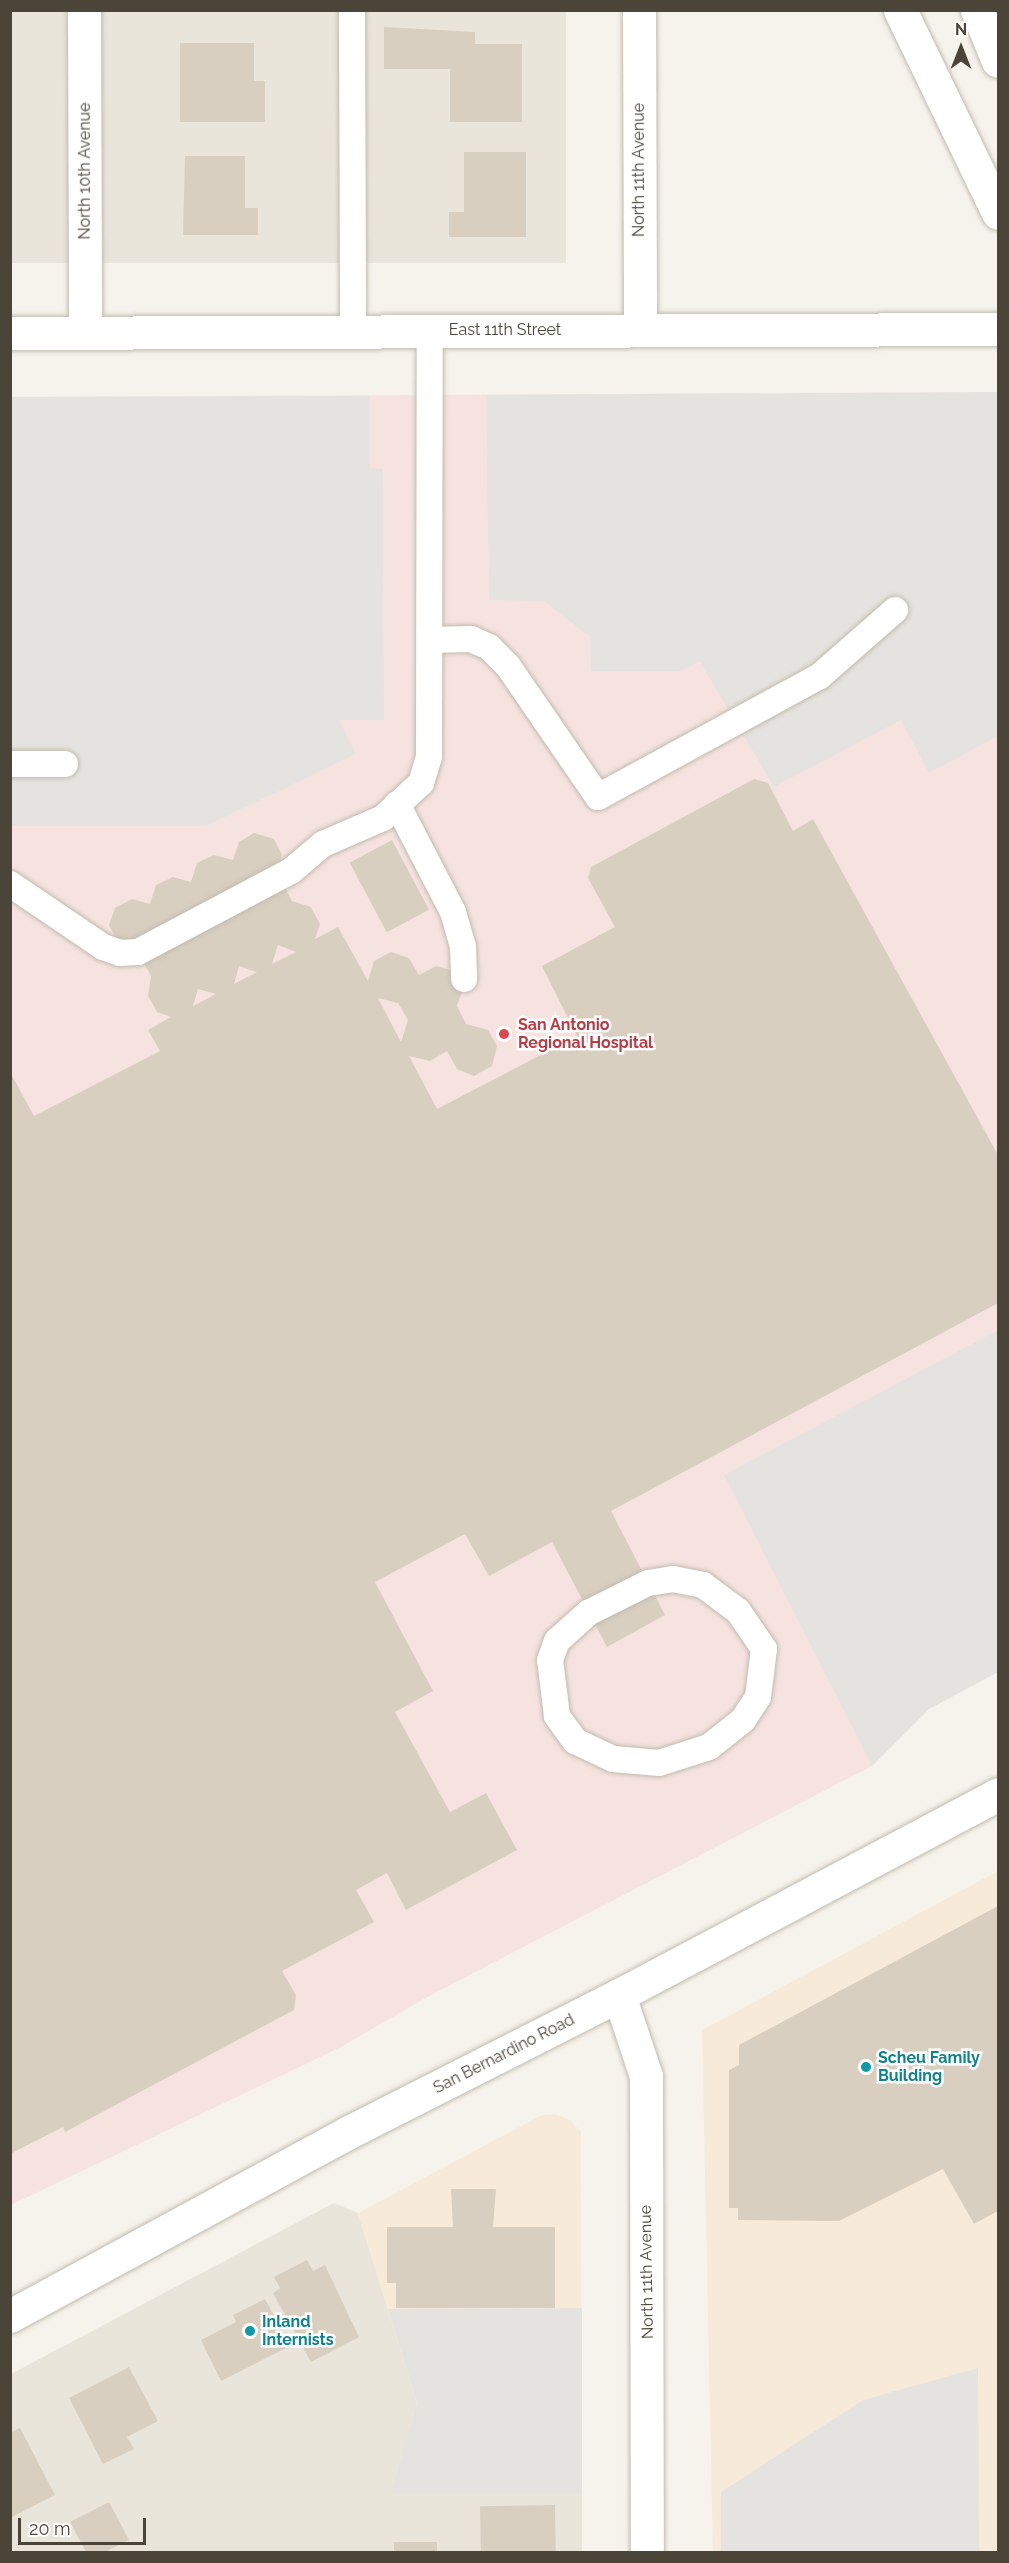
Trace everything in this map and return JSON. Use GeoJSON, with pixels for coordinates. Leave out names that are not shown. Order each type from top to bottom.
{"type":"FeatureCollection","features":[{"type":"Feature","properties":{"kind":"street","name":"North 10th Avenue"},"geometry":{"type":"LineString","coordinates":[[84,10],[85,332]]}},
{"type":"Feature","properties":{"kind":"street","name":"North 11th Avenue"},"geometry":{"type":"LineString","coordinates":[[639,10],[640,330]]}},
{"type":"Feature","properties":{"kind":"street"},"geometry":{"type":"LineString","coordinates":[[900,10],[999,213]]}},
{"type":"Feature","properties":{"kind":"street"},"geometry":{"type":"LineString","coordinates":[[977,10],[999,61]]}},
{"type":"Feature","properties":{"kind":"street","name":"East 11th Street"},"geometry":{"type":"LineString","coordinates":[[10,333],[999,328]]}},
{"type":"Feature","properties":{"kind":"street","name":"San Bernardino Road"},"geometry":{"type":"LineString","coordinates":[[10,2316],[350,2132],[619,1995],[999,1794]]}},
{"type":"Feature","properties":{"kind":"street","name":"North 11th Avenue"},"geometry":{"type":"LineString","coordinates":[[619,1995],[646,2076],[647,2553]]}},
{"type":"Feature","properties":{"kind":"lane"},"geometry":{"type":"LineString","coordinates":[[352,10],[353,331]]}},
{"type":"Feature","properties":{"kind":"lane"},"geometry":{"type":"LineString","coordinates":[[10,884],[103,947],[120,953],[138,952],[285,875],[323,844],[382,818],[421,783],[429,756],[430,331]]}},
{"type":"Feature","properties":{"kind":"lane"},"geometry":{"type":"LineString","coordinates":[[430,640],[471,639],[489,647],[508,666],[598,797],[820,676],[895,610]]}},
{"type":"Feature","properties":{"kind":"lane"},"geometry":{"type":"LineString","coordinates":[[10,764],[65,764]]}},
{"type":"Feature","properties":{"kind":"lane"},"geometry":{"type":"LineString","coordinates":[[397,804],[456,920],[463,946],[464,979]]}},
{"type":"Feature","properties":{"kind":"lane"},"geometry":{"type":"LineString","coordinates":[[680,1580],[704,1585],[738,1611],[764,1649],[758,1697],[743,1720],[709,1747],[659,1763],[613,1759],[575,1741],[556,1716],[550,1660],[557,1641],[588,1612],[648,1583],[680,1580]]}},
{"type":"Feature","properties":{"kind":"shaded area"},"geometry":{"type":"Polygon","coordinates":[[[10,11],[566,11],[566,263],[10,263],[10,11]]]}},
{"type":"Feature","properties":{"kind":"shaded area","name":"San Antonio Regional Hospital"},"geometry":{"type":"Polygon","coordinates":[[[998,392],[998,1672],[929,1709],[872,1766],[429,1996],[341,2047],[11,2205],[11,397],[998,392]]]}},
{"type":"Feature","properties":{"kind":"shaded area"},"geometry":{"type":"Polygon","coordinates":[[[998,392],[998,736],[929,773],[901,720],[774,787],[700,662],[680,671],[591,671],[590,637],[544,601],[489,600],[486,395],[998,392]]]}},
{"type":"Feature","properties":{"kind":"shaded area"},"geometry":{"type":"Polygon","coordinates":[[[370,396],[370,468],[383,469],[384,720],[339,720],[356,754],[206,826],[11,826],[10,397],[370,396]]]}},
{"type":"Feature","properties":{"kind":"shaded area"},"geometry":{"type":"Polygon","coordinates":[[[998,1330],[998,1672],[929,1709],[872,1766],[724,1475],[998,1330]]]}},
{"type":"Feature","properties":{"kind":"shaded area"},"geometry":{"type":"Polygon","coordinates":[[[998,1871],[998,2552],[713,2552],[702,2030],[998,1871]]]}},
{"type":"Feature","properties":{"kind":"shaded area"},"geometry":{"type":"Polygon","coordinates":[[[555,2114],[570,2120],[581,2132],[582,2493],[391,2493],[417,2403],[358,2213],[542,2115],[555,2114]]]}},
{"type":"Feature","properties":{"kind":"shaded area"},"geometry":{"type":"Polygon","coordinates":[[[334,2203],[358,2213],[417,2403],[392,2493],[582,2493],[582,2552],[11,2552],[11,2374],[334,2203]]]}},
{"type":"Feature","properties":{"kind":"shaded area"},"geometry":{"type":"Polygon","coordinates":[[[582,2308],[582,2493],[391,2493],[417,2403],[388,2309],[582,2308]]]}},
{"type":"Feature","properties":{"kind":"shaded area"},"geometry":{"type":"Polygon","coordinates":[[[978,2368],[979,2552],[721,2552],[721,2492],[863,2400],[978,2368]]]}},
{"type":"Feature","properties":{"kind":"building"},"geometry":{"type":"Polygon","coordinates":[[[384,27],[475,32],[475,44],[522,44],[522,122],[450,122],[450,69],[384,69],[384,27]]]}},
{"type":"Feature","properties":{"kind":"building"},"geometry":{"type":"Polygon","coordinates":[[[180,43],[254,43],[254,81],[265,81],[265,122],[180,122],[180,43]]]}},
{"type":"Feature","properties":{"kind":"building"},"geometry":{"type":"Polygon","coordinates":[[[464,152],[526,152],[526,237],[449,237],[449,212],[464,212],[464,152]]]}},
{"type":"Feature","properties":{"kind":"building"},"geometry":{"type":"Polygon","coordinates":[[[185,156],[245,156],[245,208],[258,208],[258,235],[183,235],[185,156]]]}},
{"type":"Feature","properties":{"kind":"building"},"geometry":{"type":"Polygon","coordinates":[[[754,779],[768,783],[793,831],[813,819],[998,1155],[998,1303],[611,1511],[665,1615],[607,1647],[552,1542],[489,1576],[465,1534],[375,1582],[433,1691],[395,1712],[450,1812],[486,1793],[517,1850],[406,1910],[387,1873],[356,1890],[374,1922],[282,1971],[296,1995],[294,2010],[65,2132],[63,2127],[10,2154],[10,1072],[34,1116],[160,1051],[148,1030],[171,1017],[157,1012],[148,996],[151,976],[138,952],[118,943],[109,925],[115,908],[132,899],[150,904],[156,885],[173,877],[191,882],[197,863],[214,855],[233,860],[239,842],[254,833],[274,839],[282,855],[277,873],[292,901],[311,907],[320,924],[315,939],[338,927],[368,981],[374,961],[391,952],[409,958],[419,975],[436,966],[454,971],[463,988],[457,1006],[466,1024],[488,1030],[497,1046],[492,1066],[474,1076],[457,1069],[447,1051],[430,1061],[409,1056],[437,1109],[577,1036],[542,966],[615,927],[588,878],[591,867],[754,779]],[[278,945],[272,964],[296,952],[278,945]],[[239,966],[234,984],[257,972],[239,966]],[[198,989],[193,1006],[216,994],[198,989]],[[378,998],[401,1042],[408,1020],[398,1003],[378,998]]]}},
{"type":"Feature","properties":{"kind":"building"},"geometry":{"type":"Polygon","coordinates":[[[392,840],[429,910],[387,932],[350,863],[392,840]]]}},
{"type":"Feature","properties":{"kind":"building","name":"Scheu Family Building"},"geometry":{"type":"Polygon","coordinates":[[[998,1906],[998,2211],[974,2224],[943,2169],[839,2221],[738,2220],[738,2208],[729,2208],[729,2070],[739,2065],[739,2045],[998,1906]]]}},
{"type":"Feature","properties":{"kind":"building"},"geometry":{"type":"Polygon","coordinates":[[[451,2189],[496,2189],[493,2227],[555,2227],[555,2308],[396,2308],[396,2283],[387,2283],[387,2227],[453,2227],[451,2189]]]}},
{"type":"Feature","properties":{"kind":"building"},"geometry":{"type":"Polygon","coordinates":[[[307,2260],[313,2271],[325,2265],[359,2337],[311,2362],[273,2293],[280,2288],[274,2277],[307,2260]]]}},
{"type":"Feature","properties":{"kind":"building","name":"Inland Internists"},"geometry":{"type":"Polygon","coordinates":[[[265,2299],[290,2346],[221,2381],[201,2340],[236,2322],[233,2315],[265,2299]]]}},
{"type":"Feature","properties":{"kind":"building"},"geometry":{"type":"Polygon","coordinates":[[[129,2367],[158,2421],[127,2437],[134,2449],[103,2464],[69,2398],[129,2367]]]}},
{"type":"Feature","properties":{"kind":"building"},"geometry":{"type":"Polygon","coordinates":[[[20,2428],[55,2495],[10,2518],[10,2433],[20,2428]]]}},
{"type":"Feature","properties":{"kind":"building"},"geometry":{"type":"Polygon","coordinates":[[[109,2502],[129,2540],[105,2552],[86,2552],[70,2522],[109,2502]]]}},
{"type":"Feature","properties":{"kind":"building"},"geometry":{"type":"Polygon","coordinates":[[[555,2505],[556,2552],[481,2552],[480,2506],[555,2505]]]}},
{"type":"Feature","properties":{"kind":"building"},"geometry":{"type":"Polygon","coordinates":[[[394,2542],[437,2542],[437,2552],[394,2552],[394,2542]]]}},
{"type":"Feature","properties":{"kind":"place","name":"San Antonio Regional Hospital"},"geometry":{"type":"Point","coordinates":[504,1034]}},
{"type":"Feature","properties":{"kind":"place","name":"Scheu Family Building"},"geometry":{"type":"Point","coordinates":[866,2067]}},
{"type":"Feature","properties":{"kind":"place","name":"Inland Internists"},"geometry":{"type":"Point","coordinates":[250,2331]}}]}
